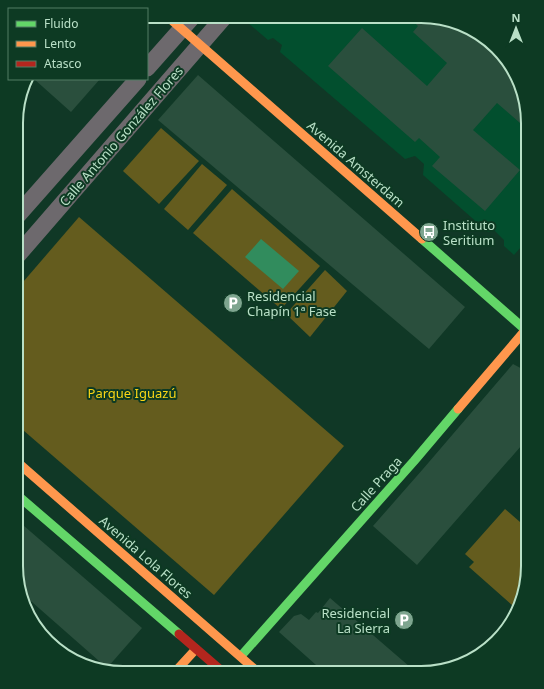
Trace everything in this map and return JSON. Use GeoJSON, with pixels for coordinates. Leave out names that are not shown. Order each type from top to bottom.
{"type":"FeatureCollection","features":[{"type":"Feature","properties":{"kind":"street","name":"Avenida Amsterdam"},"geometry":{"type":"LineString","coordinates":[[175,23],[521,324]]}},
{"type":"Feature","properties":{"kind":"street","name":"Calle Antonio González Flores"},"geometry":{"type":"LineString","coordinates":[[148,67],[187,23]]}},
{"type":"Feature","properties":{"kind":"street","name":"Calle Antonio González Flores"},"geometry":{"type":"LineString","coordinates":[[23,249],[219,23]]}},
{"type":"Feature","properties":{"kind":"street","name":"Calle Antonio González Flores"},"geometry":{"type":"LineString","coordinates":[[23,209],[137,80]]}},
{"type":"Feature","properties":{"kind":"street","name":"Calle Praga"},"geometry":{"type":"LineString","coordinates":[[241,656],[414,461],[521,336]]}},
{"type":"Feature","properties":{"kind":"street","name":"Avenida Lola Flores"},"geometry":{"type":"LineString","coordinates":[[23,467],[252,666]]}},
{"type":"Feature","properties":{"kind":"street"},"geometry":{"type":"LineString","coordinates":[[23,500],[216,666]]}},
{"type":"Feature","properties":{"kind":"street"},"geometry":{"type":"LineString","coordinates":[[180,666],[196,649]]}},
{"type":"Feature","properties":{"kind":"shaded area"},"geometry":{"type":"Polygon","coordinates":[[[248,23],[434,24],[447,26],[465,33],[492,52],[508,73],[518,97],[520,110],[521,247],[514,255],[504,246],[504,240],[495,231],[488,232],[423,175],[424,164],[415,156],[405,159],[280,52],[282,45],[273,38],[268,40],[248,23]]]}},
{"type":"Feature","properties":{"kind":"shaded area"},"geometry":{"type":"Polygon","coordinates":[[[261,239],[299,271],[283,289],[245,257],[261,239]]]}},
{"type":"Feature","properties":{"kind":"green space"},"geometry":{"type":"Polygon","coordinates":[[[161,128],[199,161],[159,204],[123,171],[161,128]]]}},
{"type":"Feature","properties":{"kind":"green space"},"geometry":{"type":"Polygon","coordinates":[[[202,164],[227,185],[188,230],[164,209],[202,164]]]}},
{"type":"Feature","properties":{"kind":"green space"},"geometry":{"type":"Polygon","coordinates":[[[232,189],[320,266],[281,309],[193,233],[232,189]]]}},
{"type":"Feature","properties":{"kind":"green space","name":"Parque Iguazú"},"geometry":{"type":"Polygon","coordinates":[[[79,217],[344,446],[214,595],[23,430],[23,282],[79,217]]]}},
{"type":"Feature","properties":{"kind":"green space"},"geometry":{"type":"Polygon","coordinates":[[[325,270],[347,291],[310,337],[286,314],[325,270]]]}},
{"type":"Feature","properties":{"kind":"green space"},"geometry":{"type":"Polygon","coordinates":[[[505,509],[521,523],[521,573],[516,598],[513,606],[469,567],[474,562],[465,554],[505,509]]]}},
{"type":"Feature","properties":{"kind":"building"},"geometry":{"type":"Polygon","coordinates":[[[415,23],[447,26],[465,33],[477,40],[492,52],[508,73],[518,97],[521,124],[497,103],[473,130],[520,170],[485,211],[432,166],[440,157],[419,138],[415,142],[328,66],[362,28],[427,86],[447,63],[413,32],[418,26],[415,23]]]}},
{"type":"Feature","properties":{"kind":"building"},"geometry":{"type":"Polygon","coordinates":[[[198,75],[465,307],[429,349],[158,120],[198,75]]]}},
{"type":"Feature","properties":{"kind":"building"},"geometry":{"type":"Polygon","coordinates":[[[35,80],[99,80],[71,112],[35,80]]]}},
{"type":"Feature","properties":{"kind":"building"},"geometry":{"type":"Polygon","coordinates":[[[513,364],[521,368],[521,446],[417,565],[373,526],[513,364]]]}},
{"type":"Feature","properties":{"kind":"building"},"geometry":{"type":"Polygon","coordinates":[[[23,525],[142,628],[110,665],[102,664],[29,599],[24,579],[23,525]]]}},
{"type":"Feature","properties":{"kind":"building"},"geometry":{"type":"Polygon","coordinates":[[[330,598],[409,666],[317,666],[279,632],[294,616],[301,614],[309,620],[316,612],[318,613],[330,598]]]}},
{"type":"Feature","properties":{"kind":"traffic: fast"},"geometry":{"type":"LineString","coordinates":[[422,239],[521,326]]}},
{"type":"Feature","properties":{"kind":"traffic: fast"},"geometry":{"type":"LineString","coordinates":[[241,656],[414,461],[458,409]]}},
{"type":"Feature","properties":{"kind":"traffic: fast"},"geometry":{"type":"LineString","coordinates":[[23,500],[179,634]]}},
{"type":"Feature","properties":{"kind":"traffic: slow"},"geometry":{"type":"LineString","coordinates":[[175,23],[422,239]]}},
{"type":"Feature","properties":{"kind":"traffic: slow"},"geometry":{"type":"LineString","coordinates":[[458,409],[521,335]]}},
{"type":"Feature","properties":{"kind":"traffic: slow"},"geometry":{"type":"LineString","coordinates":[[23,467],[251,666]]}},
{"type":"Feature","properties":{"kind":"traffic: slow"},"geometry":{"type":"LineString","coordinates":[[180,666],[196,649]]}},
{"type":"Feature","properties":{"kind":"traffic: jam"},"geometry":{"type":"LineString","coordinates":[[179,634],[216,666]]}},
{"type":"Feature","properties":{"kind":"place","name":"Instituto Seritium"},"geometry":{"type":"Point","coordinates":[429,232]}},
{"type":"Feature","properties":{"kind":"place","name":"Residencial Chapín 1ª Fase"},"geometry":{"type":"Point","coordinates":[233,303]}},
{"type":"Feature","properties":{"kind":"place","name":"Residencial La Sierra"},"geometry":{"type":"Point","coordinates":[404,620]}}]}
